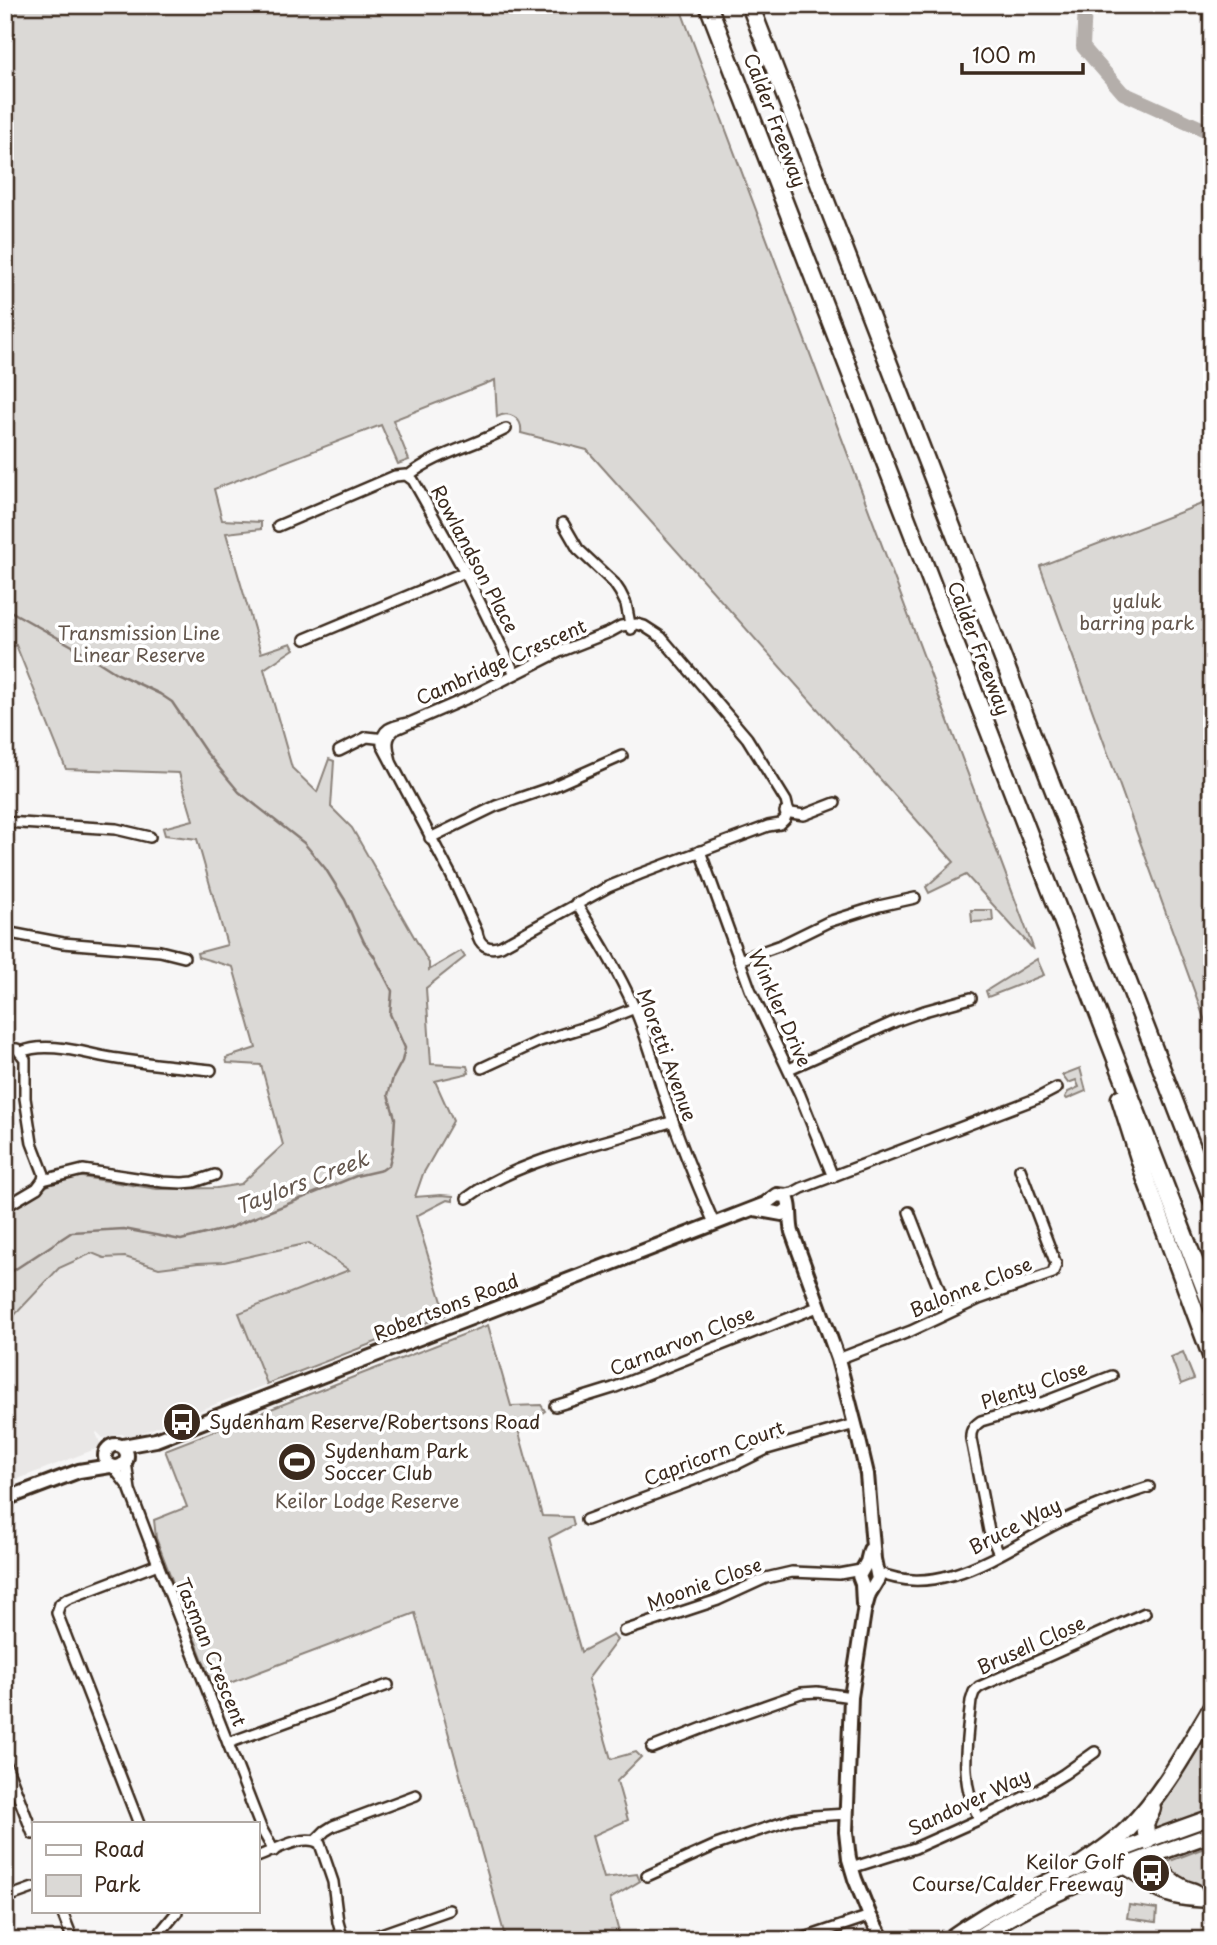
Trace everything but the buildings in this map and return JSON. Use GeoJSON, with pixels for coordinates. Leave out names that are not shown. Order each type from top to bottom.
{"type":"FeatureCollection","features":[{"type":"Feature","properties":{"kind":"highway","name":"Calder Freeway"},"geometry":{"type":"LineString","coordinates":[[708,5],[1212,1307]]}},
{"type":"Feature","properties":{"kind":"highway","name":"Calder Freeway"},"geometry":{"type":"LineString","coordinates":[[750,5],[1212,1199]]}},
{"type":"Feature","properties":{"kind":"highway"},"geometry":{"type":"LineString","coordinates":[[1043,871],[1145,1177],[1212,1358]]}},
{"type":"Feature","properties":{"kind":"highway"},"geometry":{"type":"LineString","coordinates":[[1177,1108],[1212,1182]]}},
{"type":"Feature","properties":{"kind":"highway"},"geometry":{"type":"LineString","coordinates":[[1212,1707],[1155,1799],[1145,1824],[1150,1849],[1158,1867],[1182,1888],[1212,1897]]}},
{"type":"Feature","properties":{"kind":"highway"},"geometry":{"type":"LineString","coordinates":[[1076,1868],[1122,1834],[1155,1799]]}},
{"type":"Feature","properties":{"kind":"highway"},"geometry":{"type":"LineString","coordinates":[[1125,1866],[1171,1895],[1212,1897]]}},
{"type":"Feature","properties":{"kind":"main road"},"geometry":{"type":"LineString","coordinates":[[974,1940],[1008,1917],[1125,1866],[1150,1849],[1212,1817]]}},
{"type":"Feature","properties":{"kind":"main road"},"geometry":{"type":"LineString","coordinates":[[947,1940],[979,1917],[1016,1896],[1076,1868],[1212,1834]]}},
{"type":"Feature","properties":{"kind":"street"},"geometry":{"type":"LineString","coordinates":[[408,476],[441,456],[506,429]]}},
{"type":"Feature","properties":{"kind":"street","name":"Rowlandson Place"},"geometry":{"type":"LineString","coordinates":[[278,526],[395,476],[408,476],[413,480],[465,572],[515,674]]}},
{"type":"Feature","properties":{"kind":"street"},"geometry":{"type":"LineString","coordinates":[[563,523],[578,549],[620,592],[631,626],[649,632],[670,650],[747,738],[780,793],[786,813]]}},
{"type":"Feature","properties":{"kind":"street"},"geometry":{"type":"LineString","coordinates":[[305,639],[465,572]]}},
{"type":"Feature","properties":{"kind":"street","name":"Cambridge Crescent"},"geometry":{"type":"LineString","coordinates":[[384,739],[407,723],[454,705],[559,652],[631,626]]}},
{"type":"Feature","properties":{"kind":"street"},"geometry":{"type":"LineString","coordinates":[[339,751],[362,738],[384,739],[391,761],[452,877],[477,932],[489,945],[509,940],[630,878],[768,826],[786,813],[804,815],[835,803]]}},
{"type":"Feature","properties":{"kind":"street"},"geometry":{"type":"LineString","coordinates":[[430,838],[496,806],[552,787],[622,756]]}},
{"type":"Feature","properties":{"kind":"street"},"geometry":{"type":"LineString","coordinates":[[5,822],[116,829],[150,837]]}},
{"type":"Feature","properties":{"kind":"street","name":"Winkler Drive"},"geometry":{"type":"LineString","coordinates":[[700,851],[754,998],[789,1069],[833,1177]]}},
{"type":"Feature","properties":{"kind":"street"},"geometry":{"type":"LineString","coordinates":[[739,960],[780,945],[828,922],[915,898]]}},
{"type":"Feature","properties":{"kind":"street","name":"Moretti Avenue"},"geometry":{"type":"LineString","coordinates":[[576,904],[635,1008],[696,1184],[714,1223]]}},
{"type":"Feature","properties":{"kind":"street"},"geometry":{"type":"LineString","coordinates":[[5,932],[63,943],[160,951],[184,957]]}},
{"type":"Feature","properties":{"kind":"street"},"geometry":{"type":"LineString","coordinates":[[789,1069],[896,1021],[971,998]]}},
{"type":"Feature","properties":{"kind":"street"},"geometry":{"type":"LineString","coordinates":[[482,1068],[540,1041],[605,1021],[635,1008]]}},
{"type":"Feature","properties":{"kind":"street"},"geometry":{"type":"LineString","coordinates":[[5,1048],[12,1047],[21,1052],[25,1062],[25,1098],[33,1143],[44,1174],[37,1188],[5,1207]]}},
{"type":"Feature","properties":{"kind":"street"},"geometry":{"type":"LineString","coordinates":[[21,1052],[32,1047],[54,1048],[117,1059],[211,1070]]}},
{"type":"Feature","properties":{"kind":"street"},"geometry":{"type":"LineString","coordinates":[[781,1206],[793,1193],[808,1186],[1038,1098],[1057,1088]]}},
{"type":"Feature","properties":{"kind":"street"},"geometry":{"type":"LineString","coordinates":[[467,1198],[509,1174],[540,1162],[673,1121]]}},
{"type":"Feature","properties":{"kind":"street","name":"Balonne Close"},"geometry":{"type":"LineString","coordinates":[[838,1359],[1055,1270],[1056,1264],[1020,1169]]}},
{"type":"Feature","properties":{"kind":"street"},"geometry":{"type":"LineString","coordinates":[[43,1180],[83,1170],[163,1182],[194,1182],[215,1175]]}},
{"type":"Feature","properties":{"kind":"street"},"geometry":{"type":"LineString","coordinates":[[781,1206],[808,1186]]}},
{"type":"Feature","properties":{"kind":"street"},"geometry":{"type":"LineString","coordinates":[[781,1206],[789,1219],[838,1359],[867,1474],[872,1539],[851,1698],[846,1815],[851,1868],[870,1916],[881,1935],[892,1940]]}},
{"type":"Feature","properties":{"kind":"street","name":"Robertsons Road"},"geometry":{"type":"LineString","coordinates":[[123,1446],[156,1440],[750,1209],[781,1206]]}},
{"type":"Feature","properties":{"kind":"street"},"geometry":{"type":"LineString","coordinates":[[909,1212],[948,1312]]}},
{"type":"Feature","properties":{"kind":"street","name":"Carnarvon Close"},"geometry":{"type":"LineString","coordinates":[[555,1406],[613,1388],[820,1306]]}},
{"type":"Feature","properties":{"kind":"street","name":"Plenty Close"},"geometry":{"type":"LineString","coordinates":[[999,1554],[989,1531],[971,1439],[974,1427],[981,1421],[1039,1404],[1112,1376]]}},
{"type":"Feature","properties":{"kind":"street","name":"Capricorn Court"},"geometry":{"type":"LineString","coordinates":[[586,1520],[739,1463],[767,1449],[855,1423]]}},
{"type":"Feature","properties":{"kind":"street","name":"Robertsons Road"},"geometry":{"type":"LineString","coordinates":[[127,1461],[156,1440]]}},
{"type":"Feature","properties":{"kind":"street"},"geometry":{"type":"LineString","coordinates":[[5,1499],[110,1462],[121,1467],[127,1461],[123,1446],[113,1446],[110,1462]]}},
{"type":"Feature","properties":{"kind":"street","name":"Tasman Crescent"},"geometry":{"type":"LineString","coordinates":[[127,1461],[130,1490]]}},
{"type":"Feature","properties":{"kind":"street","name":"Tasman Crescent"},"geometry":{"type":"LineString","coordinates":[[110,1462],[130,1490],[259,1822]]}},
{"type":"Feature","properties":{"kind":"street","name":"Bruce Way"},"geometry":{"type":"LineString","coordinates":[[868,1577],[914,1581],[969,1570],[1094,1506],[1149,1487]]}},
{"type":"Feature","properties":{"kind":"street"},"geometry":{"type":"LineString","coordinates":[[138,1822],[57,1613],[60,1604],[67,1599],[158,1564]]}},
{"type":"Feature","properties":{"kind":"street","name":"Moonie Close"},"geometry":{"type":"LineString","coordinates":[[624,1631],[718,1600],[766,1578],[792,1572],[868,1577]]}},
{"type":"Feature","properties":{"kind":"street","name":"Brusell Close"},"geometry":{"type":"LineString","coordinates":[[980,1819],[968,1790],[966,1763],[974,1692],[979,1687],[1145,1613]]}},
{"type":"Feature","properties":{"kind":"street"},"geometry":{"type":"LineString","coordinates":[[228,1743],[388,1685]]}},
{"type":"Feature","properties":{"kind":"street"},"geometry":{"type":"LineString","coordinates":[[652,1748],[801,1693],[817,1692],[851,1698]]}},
{"type":"Feature","properties":{"kind":"street","name":"Sandover Way"},"geometry":{"type":"LineString","coordinates":[[851,1868],[915,1848],[980,1819],[1038,1790],[1095,1752]]}},
{"type":"Feature","properties":{"kind":"street"},"geometry":{"type":"LineString","coordinates":[[5,1762],[32,1831]]}},
{"type":"Feature","properties":{"kind":"street"},"geometry":{"type":"LineString","coordinates":[[316,1840],[333,1826],[416,1795]]}},
{"type":"Feature","properties":{"kind":"street"},"geometry":{"type":"LineString","coordinates":[[647,1875],[716,1844],[793,1819],[846,1815]]}},
{"type":"Feature","properties":{"kind":"street","name":"Tasman Crescent"},"geometry":{"type":"LineString","coordinates":[[259,1823],[271,1852]]}},
{"type":"Feature","properties":{"kind":"street"},"geometry":{"type":"LineString","coordinates":[[259,1856],[299,1841],[316,1840],[331,1871],[343,1940]]}},
{"type":"Feature","properties":{"kind":"street"},"geometry":{"type":"LineString","coordinates":[[5,1898],[32,1886]]}},
{"type":"Feature","properties":{"kind":"street"},"geometry":{"type":"LineString","coordinates":[[364,1940],[449,1910]]}},
{"type":"Feature","properties":{"kind":"street"},"geometry":{"type":"LineString","coordinates":[[62,1913],[73,1940]]}},
{"type":"Feature","properties":{"kind":"street"},"geometry":{"type":"LineString","coordinates":[[154,1940],[176,1913]]}},
{"type":"Feature","properties":{"kind":"street"},"geometry":{"type":"LineString","coordinates":[[799,1940],[870,1916]]}},
{"type":"Feature","properties":{"kind":"shaded area"},"geometry":{"type":"Polygon","coordinates":[[[309,1243],[349,1268],[377,1341],[129,1438],[122,1434],[103,1438],[97,1432],[100,1443],[98,1448],[5,1484],[5,1321],[11,1319],[59,1268],[92,1253],[104,1258],[125,1257],[159,1268],[224,1262],[309,1243]]]}},
{"type":"Feature","properties":{"kind":"green space","name":"Transmission Line Linear Reserve"},"geometry":{"type":"Polygon","coordinates":[[[5,5],[679,5],[1034,950],[966,875],[929,893],[926,887],[954,862],[587,450],[521,433],[520,423],[514,417],[506,414],[497,417],[495,380],[393,420],[409,460],[398,464],[381,425],[214,489],[222,520],[261,522],[261,529],[226,533],[261,653],[291,643],[294,649],[264,669],[292,768],[317,792],[329,759],[334,761],[331,807],[352,828],[429,963],[429,970],[461,951],[465,957],[426,988],[431,1064],[467,1066],[469,1073],[435,1081],[453,1121],[423,1174],[415,1197],[453,1196],[453,1201],[447,1200],[416,1216],[446,1315],[267,1384],[239,1313],[349,1270],[309,1243],[224,1262],[159,1268],[125,1257],[104,1258],[92,1253],[59,1268],[11,1319],[5,1321],[5,1213],[16,1203],[56,1181],[76,1176],[157,1189],[217,1188],[241,1184],[283,1145],[261,1065],[227,1063],[226,1058],[256,1048],[233,967],[198,957],[197,953],[227,945],[197,839],[165,835],[163,828],[193,820],[179,773],[66,769],[16,645],[5,650],[5,639],[8,637],[5,635],[5,5]]]}},
{"type":"Feature","properties":{"kind":"green space","name":"yaluk barring park"},"geometry":{"type":"Polygon","coordinates":[[[1212,500],[1212,1040],[1040,566],[1212,500]]]}},
{"type":"Feature","properties":{"kind":"green space"},"geometry":{"type":"Polygon","coordinates":[[[971,910],[992,910],[993,921],[972,922],[971,910]]]}},
{"type":"Feature","properties":{"kind":"green space"},"geometry":{"type":"Polygon","coordinates":[[[1037,959],[1044,975],[988,997],[986,991],[1037,959]]]}},
{"type":"Feature","properties":{"kind":"green space"},"geometry":{"type":"Polygon","coordinates":[[[1080,1068],[1086,1091],[1067,1099],[1065,1097],[1068,1092],[1079,1087],[1076,1080],[1068,1083],[1062,1075],[1080,1068]]]}},
{"type":"Feature","properties":{"kind":"green space","name":"Keilor Lodge Reserve"},"geometry":{"type":"Polygon","coordinates":[[[488,1325],[511,1406],[541,1405],[545,1411],[518,1429],[542,1516],[572,1517],[574,1525],[549,1538],[581,1652],[613,1635],[617,1640],[588,1679],[611,1759],[636,1752],[641,1757],[617,1781],[628,1820],[592,1836],[604,1878],[637,1874],[640,1881],[610,1899],[621,1940],[506,1940],[415,1613],[214,1689],[156,1538],[154,1520],[187,1507],[165,1450],[488,1325]]]}},
{"type":"Feature","properties":{"kind":"green space"},"geometry":{"type":"Polygon","coordinates":[[[1183,1352],[1194,1379],[1181,1384],[1171,1357],[1183,1352]]]}},
{"type":"Feature","properties":{"kind":"green space"},"geometry":{"type":"Polygon","coordinates":[[[1212,1716],[1212,1812],[1156,1830],[1155,1820],[1161,1803],[1212,1716]]]}},
{"type":"Feature","properties":{"kind":"green space"},"geometry":{"type":"Polygon","coordinates":[[[1212,1845],[1212,1891],[1192,1887],[1162,1864],[1212,1845]]]}},
{"type":"Feature","properties":{"kind":"green space"},"geometry":{"type":"Polygon","coordinates":[[[1129,1905],[1157,1909],[1156,1922],[1127,1918],[1129,1905]]]}},
{"type":"Feature","properties":{"kind":"waterway"},"geometry":{"type":"LineString","coordinates":[[1085,5],[1083,47],[1123,93],[1212,133]]}},
{"type":"Feature","properties":{"kind":"waterway","name":"Taylors Creek"},"geometry":{"type":"LineString","coordinates":[[5,608],[116,673],[172,702],[205,751],[239,792],[304,843],[325,868],[345,900],[364,942],[392,991],[390,1014],[405,1048],[388,1095],[395,1118],[393,1149],[389,1165],[382,1170],[356,1176],[229,1228],[181,1240],[124,1229],[72,1232],[5,1276]]}},
{"type":"Feature","properties":{"kind":"place","name":"Sydenham Reserve/Robertsons Road"},"geometry":{"type":"Point","coordinates":[182,1422]}},
{"type":"Feature","properties":{"kind":"place","name":"Sydenham Park Soccer Club"},"geometry":{"type":"Point","coordinates":[297,1462]}},
{"type":"Feature","properties":{"kind":"place","name":"Keilor Golf Course/Calder Freeway"},"geometry":{"type":"Point","coordinates":[1151,1873]}}]}
